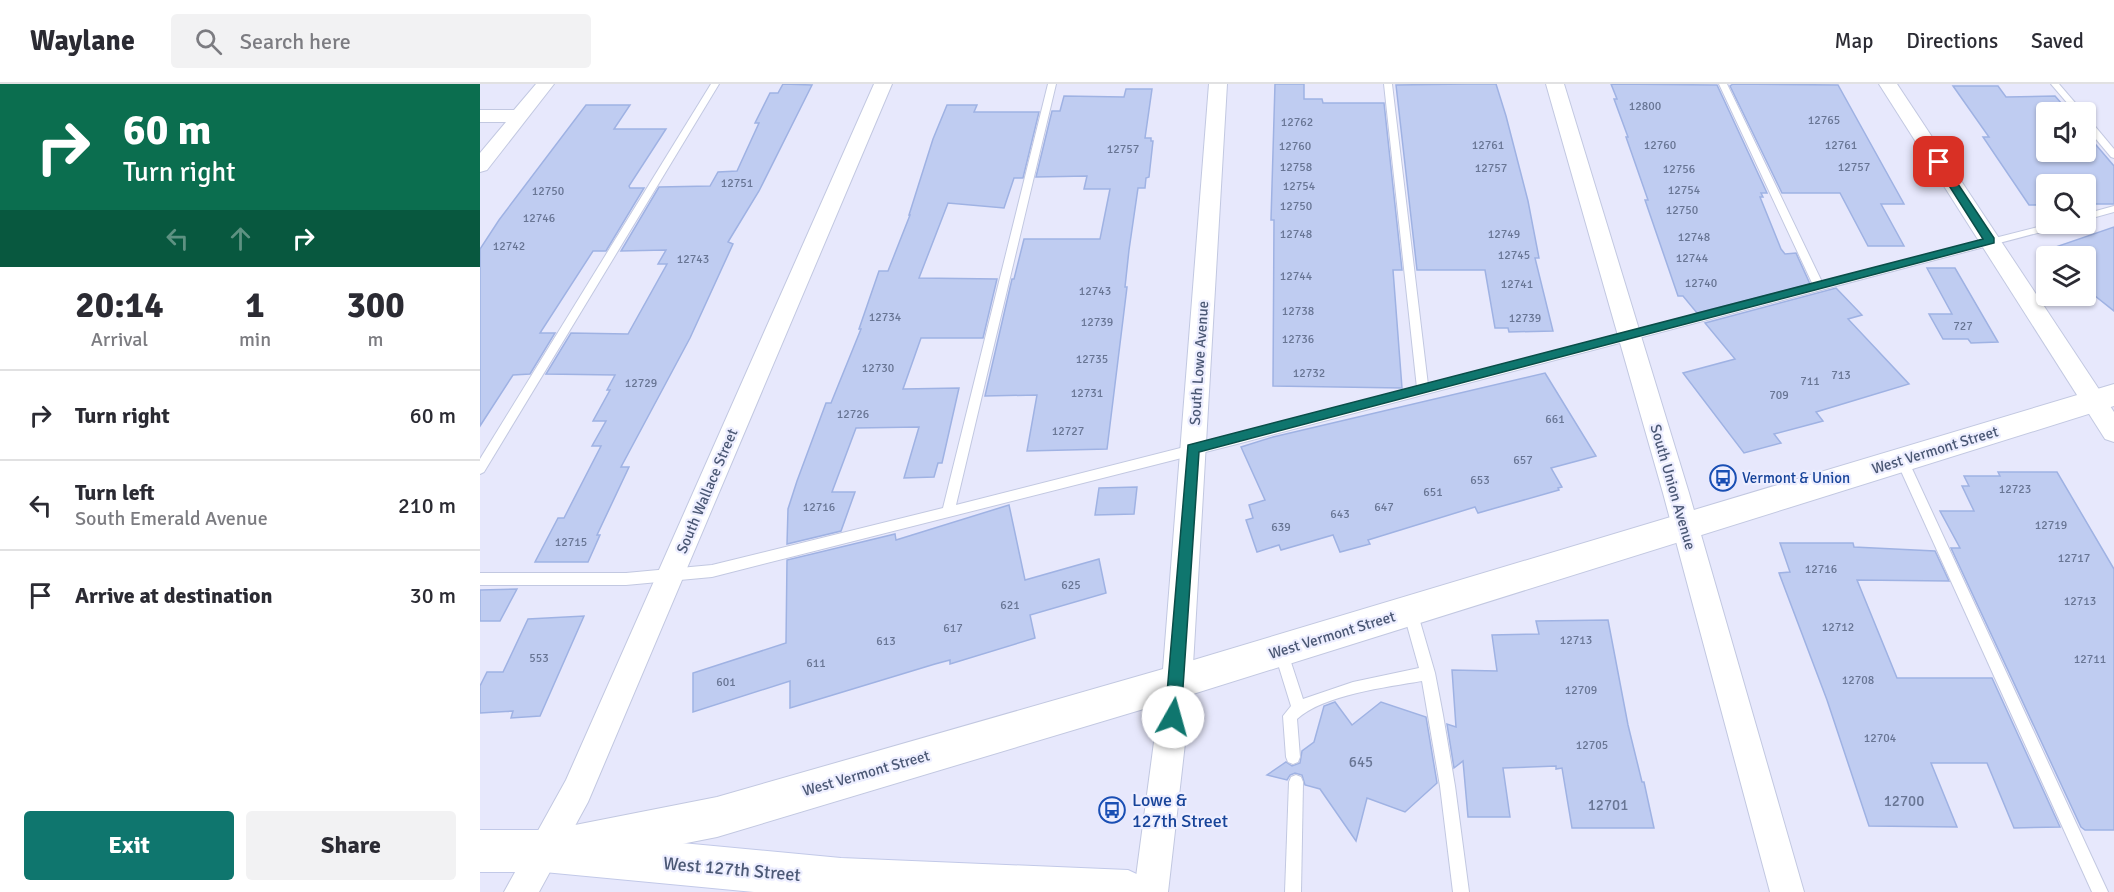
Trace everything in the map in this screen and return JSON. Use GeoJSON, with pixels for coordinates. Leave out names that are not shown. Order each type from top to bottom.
{"type":"FeatureCollection","features":[{"type":"Feature","properties":{"kind":"main road","name":"West 127th Street"},"geometry":{"type":"LineString","coordinates":[[480,851],[544,851],[839,886],[1128,892]]}},
{"type":"Feature","properties":{"kind":"street"},"geometry":{"type":"LineString","coordinates":[[480,166],[544,84]]}},
{"type":"Feature","properties":{"kind":"street","name":"South Wallace Street"},"geometry":{"type":"LineString","coordinates":[[521,892],[577,791],[883,84]]}},
{"type":"Feature","properties":{"kind":"street","name":"South Lowe Avenue"},"geometry":{"type":"LineString","coordinates":[[1151,892],[1177,682],[1218,84]]}},
{"type":"Feature","properties":{"kind":"street","name":"South Union Avenue"},"geometry":{"type":"LineString","coordinates":[[1554,84],[1629,335],[1787,892]]}},
{"type":"Feature","properties":{"kind":"street"},"geometry":{"type":"LineString","coordinates":[[1888,84],[1990,241],[2104,398],[2114,432]]}},
{"type":"Feature","properties":{"kind":"street"},"geometry":{"type":"LineString","coordinates":[[480,116],[520,116]]}},
{"type":"Feature","properties":{"kind":"street","name":"West Vermont Street"},"geometry":{"type":"LineString","coordinates":[[544,851],[717,818],[1177,682],[2104,398]]}},
{"type":"Feature","properties":{"kind":"lane"},"geometry":{"type":"LineString","coordinates":[[480,469],[715,84]]}},
{"type":"Feature","properties":{"kind":"lane"},"geometry":{"type":"LineString","coordinates":[[948,511],[1052,84]]}},
{"type":"Feature","properties":{"kind":"lane"},"geometry":{"type":"LineString","coordinates":[[1388,84],[1423,390]]}},
{"type":"Feature","properties":{"kind":"lane"},"geometry":{"type":"LineString","coordinates":[[1723,84],[1819,286]]}},
{"type":"Feature","properties":{"kind":"lane"},"geometry":{"type":"LineString","coordinates":[[2055,84],[2070,102]]}},
{"type":"Feature","properties":{"kind":"lane"},"geometry":{"type":"LineString","coordinates":[[2096,133],[2114,155]]}},
{"type":"Feature","properties":{"kind":"lane"},"geometry":{"type":"LineString","coordinates":[[2096,214],[2114,209]]}},
{"type":"Feature","properties":{"kind":"lane"},"geometry":{"type":"LineString","coordinates":[[480,579],[626,579],[712,571],[1423,390],[2036,230]]}},
{"type":"Feature","properties":{"kind":"lane"},"geometry":{"type":"LineString","coordinates":[[1902,460],[2100,892]]}},
{"type":"Feature","properties":{"kind":"lane"},"geometry":{"type":"LineString","coordinates":[[1410,611],[1428,673],[1444,748],[1461,892]]}},
{"type":"Feature","properties":{"kind":"lane"},"geometry":{"type":"LineString","coordinates":[[1281,650],[1299,707]]}},
{"type":"Feature","properties":{"kind":"lane"},"geometry":{"type":"LineString","coordinates":[[1293,757],[1290,716],[1299,707],[1334,693],[1428,673]]}},
{"type":"Feature","properties":{"kind":"lane"},"geometry":{"type":"LineString","coordinates":[[1293,892],[1296,782]]}},
{"type":"Feature","properties":{"kind":"building"},"geometry":{"type":"Polygon","coordinates":[[[783,84],[812,85],[759,191],[728,242],[733,244],[690,338],[621,467],[629,467],[597,535],[600,535],[588,562],[535,562],[558,518],[564,518],[601,446],[592,446],[606,421],[593,421],[610,390],[607,390],[615,375],[546,374],[571,333],[628,334],[667,264],[658,264],[666,250],[621,251],[659,187],[710,186],[718,172],[737,171],[759,123],[755,123],[770,93],[778,93],[783,84]]]}},
{"type":"Feature","properties":{"kind":"building"},"geometry":{"type":"Polygon","coordinates":[[[1275,84],[1304,84],[1304,99],[1322,99],[1323,103],[1384,103],[1402,270],[1393,270],[1402,388],[1273,386],[1274,220],[1271,220],[1275,84]]]}},
{"type":"Feature","properties":{"kind":"building"},"geometry":{"type":"Polygon","coordinates":[[[1496,84],[1528,201],[1539,258],[1535,258],[1553,331],[1509,332],[1508,328],[1495,328],[1485,270],[1417,270],[1396,85],[1496,84]]]}},
{"type":"Feature","properties":{"kind":"building"},"geometry":{"type":"Polygon","coordinates":[[[1611,84],[1717,85],[1767,193],[1761,193],[1763,197],[1760,197],[1781,249],[1785,254],[1796,253],[1810,284],[1697,313],[1683,296],[1678,296],[1645,200],[1648,200],[1626,137],[1628,137],[1611,84]]]}},
{"type":"Feature","properties":{"kind":"building"},"geometry":{"type":"Polygon","coordinates":[[[1733,84],[1838,85],[1904,204],[1881,204],[1904,246],[1868,246],[1840,193],[1782,193],[1730,86],[1733,84]]]}},
{"type":"Feature","properties":{"kind":"building"},"geometry":{"type":"Polygon","coordinates":[[[1953,86],[1998,86],[2006,97],[2055,96],[2060,102],[2036,102],[2036,162],[2096,162],[2096,145],[2114,166],[2114,204],[2096,204],[2096,174],[2036,174],[2036,205],[2029,205],[1983,137],[1989,137],[1953,86]]]}},
{"type":"Feature","properties":{"kind":"building"},"geometry":{"type":"Polygon","coordinates":[[[1126,89],[1152,89],[1145,138],[1151,138],[1153,141],[1149,177],[1146,178],[1145,188],[1138,188],[1107,449],[1027,451],[1037,395],[985,396],[1012,279],[1014,279],[1024,239],[1100,239],[1110,189],[1084,189],[1087,176],[1036,177],[1052,111],[1060,111],[1064,96],[1124,97],[1126,89]]]}},
{"type":"Feature","properties":{"kind":"building"},"geometry":{"type":"Polygon","coordinates":[[[586,105],[630,105],[614,129],[666,129],[629,186],[630,188],[644,188],[606,251],[593,251],[540,333],[555,333],[530,374],[513,375],[480,426],[480,249],[499,220],[586,105]]]}},
{"type":"Feature","properties":{"kind":"building"},"geometry":{"type":"Polygon","coordinates":[[[947,105],[977,105],[974,112],[1039,112],[1023,178],[1014,178],[1004,208],[948,203],[919,278],[997,279],[983,338],[921,338],[903,389],[959,388],[942,463],[938,463],[934,477],[904,478],[919,427],[856,428],[832,492],[855,492],[841,531],[787,544],[788,509],[797,481],[826,403],[831,403],[861,329],[859,329],[879,271],[888,271],[910,215],[933,139],[947,105]]]}},
{"type":"Feature","properties":{"kind":"building"},"geometry":{"type":"Polygon","coordinates":[[[2114,227],[2114,311],[2096,297],[2096,246],[2059,246],[2114,227]]]}},
{"type":"Feature","properties":{"kind":"building"},"geometry":{"type":"Polygon","coordinates":[[[1927,268],[1955,268],[1998,342],[1971,343],[1968,339],[1943,339],[1929,314],[1952,314],[1927,268]]]}},
{"type":"Feature","properties":{"kind":"building"},"geometry":{"type":"Polygon","coordinates":[[[1836,288],[1862,315],[1848,319],[1909,384],[1816,412],[1823,421],[1774,434],[1781,443],[1744,453],[1683,373],[1735,359],[1705,323],[1836,288]]]}},
{"type":"Feature","properties":{"kind":"building"},"geometry":{"type":"Polygon","coordinates":[[[1545,373],[1596,456],[1551,468],[1562,487],[1558,488],[1559,490],[1478,513],[1475,507],[1368,540],[1370,544],[1340,552],[1333,535],[1281,550],[1279,545],[1257,552],[1246,520],[1253,518],[1249,505],[1265,500],[1241,447],[1273,437],[1545,373]]]}},
{"type":"Feature","properties":{"kind":"building"},"geometry":{"type":"Polygon","coordinates":[[[1998,472],[2057,472],[2114,569],[2114,830],[2085,830],[2081,827],[1951,548],[1960,548],[1940,511],[1974,511],[1962,486],[1969,486],[1964,476],[2000,476],[1998,472]]]}},
{"type":"Feature","properties":{"kind":"building"},"geometry":{"type":"Polygon","coordinates":[[[1137,487],[1134,514],[1095,515],[1099,488],[1137,487]]]}},
{"type":"Feature","properties":{"kind":"building"},"geometry":{"type":"Polygon","coordinates":[[[1009,505],[1025,580],[1099,559],[1106,593],[1030,615],[1035,638],[950,664],[950,660],[790,708],[790,681],[693,712],[693,673],[786,643],[787,560],[895,534],[896,540],[1009,505]]]}},
{"type":"Feature","properties":{"kind":"building"},"geometry":{"type":"Polygon","coordinates":[[[1780,543],[1853,543],[1854,547],[1935,551],[1949,581],[1857,580],[1897,678],[1992,678],[2060,827],[2014,828],[1987,763],[1931,763],[1957,827],[1869,826],[1827,700],[1779,573],[1790,572],[1780,543]]]}},
{"type":"Feature","properties":{"kind":"building"},"geometry":{"type":"Polygon","coordinates":[[[517,589],[500,621],[480,621],[480,590],[517,589]]]}},
{"type":"Feature","properties":{"kind":"building"},"geometry":{"type":"Polygon","coordinates":[[[584,616],[540,716],[511,718],[513,711],[480,713],[480,686],[487,672],[503,672],[528,619],[584,616]]]}},
{"type":"Feature","properties":{"kind":"building"},"geometry":{"type":"Polygon","coordinates":[[[1608,620],[1628,725],[1654,828],[1572,828],[1562,768],[1556,769],[1556,766],[1503,768],[1510,817],[1468,817],[1463,761],[1454,768],[1447,724],[1456,727],[1452,670],[1497,671],[1492,635],[1539,634],[1536,621],[1608,620]]]}},
{"type":"Feature","properties":{"kind":"building"},"geometry":{"type":"Polygon","coordinates":[[[1335,702],[1352,725],[1381,702],[1426,717],[1437,783],[1405,812],[1367,798],[1356,841],[1320,789],[1305,785],[1302,775],[1295,773],[1287,780],[1267,775],[1286,762],[1292,766],[1300,763],[1302,751],[1314,742],[1324,706],[1335,702]]]}},
{"type":"Feature","properties":{"kind":"place","name":"Vermont & Union"},"geometry":{"type":"Point","coordinates":[1723,478]}},
{"type":"Feature","properties":{"kind":"place","name":"Lowe & 127th Street"},"geometry":{"type":"Point","coordinates":[1112,810]}},
{"type":"Feature","properties":{"kind":"route"},"geometry":{"type":"LineString","coordinates":[[1173,717],[1193,449],[1990,241],[1939,162]]}}]}
